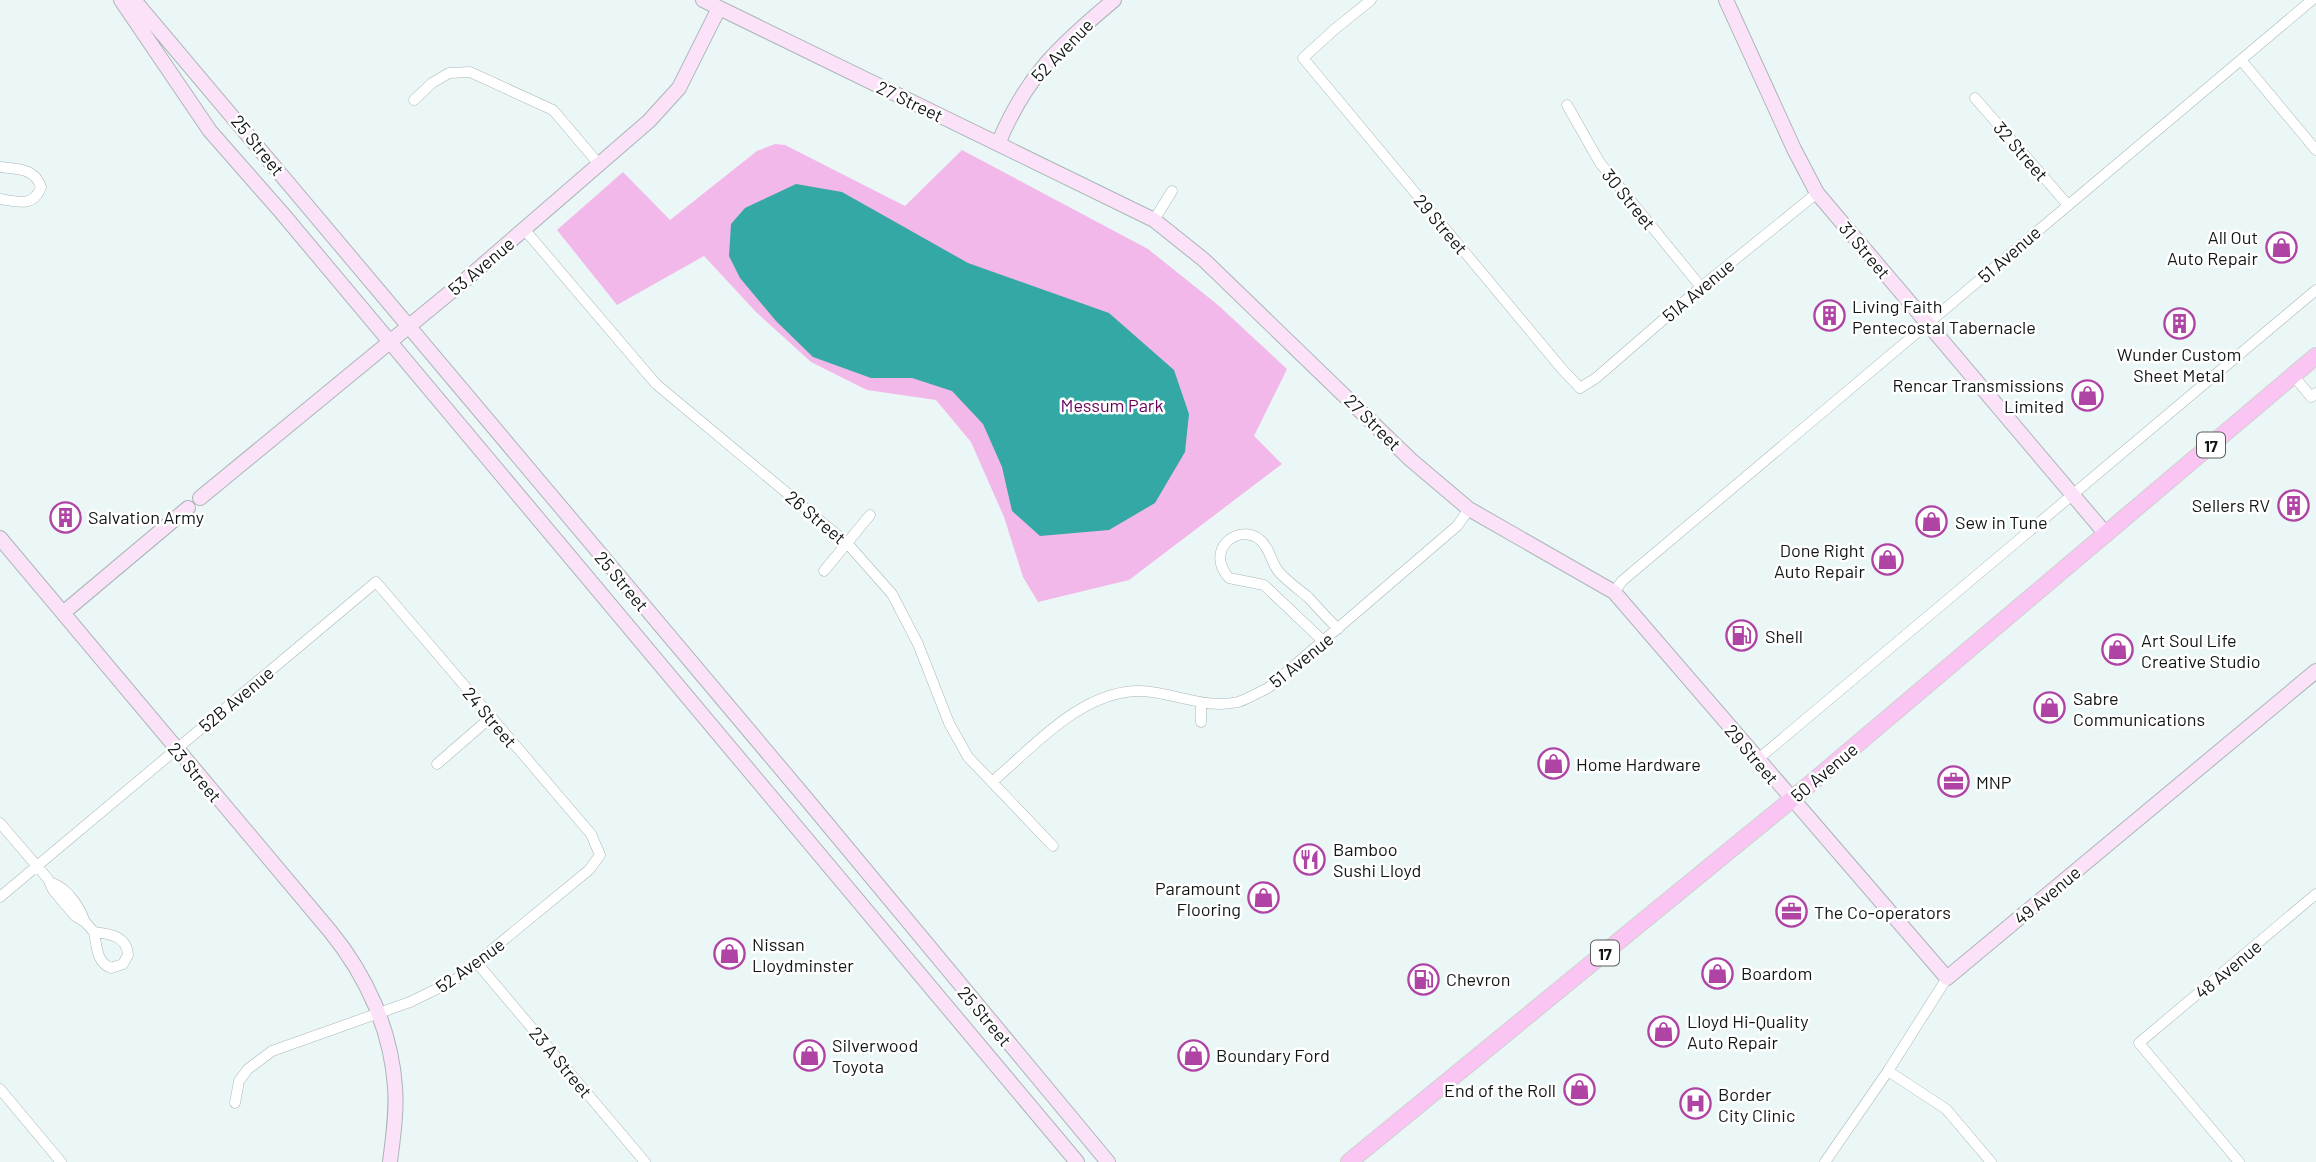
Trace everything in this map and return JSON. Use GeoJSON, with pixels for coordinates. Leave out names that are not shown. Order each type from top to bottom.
{"type":"FeatureCollection","features":[{"type":"Feature","properties":{"kind":"main road","name":"50 Avenue"},"geometry":{"type":"LineString","coordinates":[[1349,1162],[1791,800],[2316,356]]}},
{"type":"Feature","properties":{"kind":"street","name":"25 Street"},"geometry":{"type":"LineString","coordinates":[[121,0],[210,131],[1077,1162]]}},
{"type":"Feature","properties":{"kind":"street","name":"25 Street"},"geometry":{"type":"LineString","coordinates":[[134,0],[214,92],[1108,1162]]}},
{"type":"Feature","properties":{"kind":"street","name":"27 Street"},"geometry":{"type":"LineString","coordinates":[[703,0],[721,4],[1154,220],[1204,260],[1411,460],[1469,509],[1614,592]]}},
{"type":"Feature","properties":{"kind":"street","name":"52 Avenue"},"geometry":{"type":"LineString","coordinates":[[999,144],[1018,102],[1035,74],[1071,36],[1114,0]]}},
{"type":"Feature","properties":{"kind":"street","name":"29 Street"},"geometry":{"type":"LineString","coordinates":[[1371,0],[1303,58],[1580,388]]}},
{"type":"Feature","properties":{"kind":"street","name":"31 Street"},"geometry":{"type":"LineString","coordinates":[[1726,0],[1817,193],[2105,533]]}},
{"type":"Feature","properties":{"kind":"street","name":"51 Avenue"},"geometry":{"type":"LineString","coordinates":[[1614,592],[1622,581],[2312,0]]}},
{"type":"Feature","properties":{"kind":"street","name":"53 Avenue"},"geometry":{"type":"LineString","coordinates":[[200,498],[389,343],[649,121],[679,88],[721,4]]}},
{"type":"Feature","properties":{"kind":"street"},"geometry":{"type":"LineString","coordinates":[[2241,60],[2316,150]]}},
{"type":"Feature","properties":{"kind":"street"},"geometry":{"type":"LineString","coordinates":[[414,100],[432,83],[449,73],[470,72],[553,110],[598,163]]}},
{"type":"Feature","properties":{"kind":"street","name":"32 Street"},"geometry":{"type":"LineString","coordinates":[[1975,99],[2067,204]]}},
{"type":"Feature","properties":{"kind":"street","name":"30 Street"},"geometry":{"type":"LineString","coordinates":[[1567,105],[1600,163],[1701,287]]}},
{"type":"Feature","properties":{"kind":"street"},"geometry":{"type":"LineString","coordinates":[[0,167],[35,174],[41,187],[36,198],[30,202],[0,199]]}},
{"type":"Feature","properties":{"kind":"street"},"geometry":{"type":"LineString","coordinates":[[1154,220],[1172,191]]}},
{"type":"Feature","properties":{"kind":"street","name":"51A Avenue"},"geometry":{"type":"LineString","coordinates":[[1580,388],[1596,378],[1701,287],[1817,193]]}},
{"type":"Feature","properties":{"kind":"street","name":"26 Street"},"geometry":{"type":"LineString","coordinates":[[524,229],[656,384],[847,543],[892,594],[906,618],[949,723],[968,757],[1053,846]]}},
{"type":"Feature","properties":{"kind":"street"},"geometry":{"type":"LineString","coordinates":[[1757,760],[2316,290]]}},
{"type":"Feature","properties":{"kind":"street"},"geometry":{"type":"LineString","coordinates":[[2293,376],[2311,397],[2316,393]]}},
{"type":"Feature","properties":{"kind":"street"},"geometry":{"type":"LineString","coordinates":[[63,614],[200,498]]}},
{"type":"Feature","properties":{"kind":"street","name":"51 Avenue"},"geometry":{"type":"LineString","coordinates":[[992,782],[1065,719],[1093,703],[1126,692],[1170,695],[1201,703],[1238,702],[1268,688],[1460,523],[1469,509]]}},
{"type":"Feature","properties":{"kind":"street"},"geometry":{"type":"LineString","coordinates":[[824,570],[870,515]]}},
{"type":"Feature","properties":{"kind":"street"},"geometry":{"type":"LineString","coordinates":[[1323,641],[1264,585],[1229,578],[1222,571],[1219,555],[1228,540],[1248,534],[1259,539],[1277,571],[1338,629]]}},
{"type":"Feature","properties":{"kind":"street","name":"23 Street"},"geometry":{"type":"LineString","coordinates":[[0,538],[338,942],[368,988],[378,1013]]}},
{"type":"Feature","properties":{"kind":"street"},"geometry":{"type":"LineString","coordinates":[[1264,585],[1277,571]]}},
{"type":"Feature","properties":{"kind":"street","name":"24 Street"},"geometry":{"type":"LineString","coordinates":[[376,582],[591,834],[600,855]]}},
{"type":"Feature","properties":{"kind":"street","name":"52B Avenue"},"geometry":{"type":"LineString","coordinates":[[0,897],[376,582]]}},
{"type":"Feature","properties":{"kind":"street","name":"29 Street"},"geometry":{"type":"LineString","coordinates":[[1614,592],[1947,978]]}},
{"type":"Feature","properties":{"kind":"street"},"geometry":{"type":"LineString","coordinates":[[1295,612],[1308,598]]}},
{"type":"Feature","properties":{"kind":"street","name":"49 Avenue"},"geometry":{"type":"LineString","coordinates":[[1825,1162],[1888,1071],[1947,978],[2316,671]]}},
{"type":"Feature","properties":{"kind":"street"},"geometry":{"type":"LineString","coordinates":[[1201,703],[1201,722]]}},
{"type":"Feature","properties":{"kind":"street"},"geometry":{"type":"LineString","coordinates":[[437,764],[490,718]]}},
{"type":"Feature","properties":{"kind":"street"},"geometry":{"type":"LineString","coordinates":[[0,823],[52,883],[60,886],[74,901],[85,922],[94,932]]}},
{"type":"Feature","properties":{"kind":"street","name":"52 Avenue"},"geometry":{"type":"LineString","coordinates":[[235,1103],[239,1081],[248,1069],[272,1051],[433,993],[455,980],[589,870],[600,855]]}},
{"type":"Feature","properties":{"kind":"street","name":"48 Avenue"},"geometry":{"type":"LineString","coordinates":[[2238,1162],[2140,1044],[2316,894]]}},
{"type":"Feature","properties":{"kind":"street","name":"23 A Street"},"geometry":{"type":"LineString","coordinates":[[477,963],[645,1162]]}},
{"type":"Feature","properties":{"kind":"street"},"geometry":{"type":"LineString","coordinates":[[378,1013],[396,1090],[390,1162]]}},
{"type":"Feature","properties":{"kind":"street"},"geometry":{"type":"LineString","coordinates":[[1888,1071],[1946,1109],[1991,1162]]}},
{"type":"Feature","properties":{"kind":"street"},"geometry":{"type":"LineString","coordinates":[[0,1089],[61,1162]]}},
{"type":"Feature","properties":{"kind":"green space","name":"Messum Park"},"geometry":{"type":"Polygon","coordinates":[[[775,144],[785,145],[905,206],[962,150],[1148,249],[1218,305],[1287,369],[1254,436],[1282,464],[1129,580],[1038,602],[1023,577],[1004,517],[971,442],[936,400],[867,390],[811,362],[756,312],[704,256],[617,305],[557,230],[623,172],[670,220],[757,151],[775,144]]]}},
{"type":"Feature","properties":{"kind":"water"},"geometry":{"type":"Polygon","coordinates":[[[796,184],[842,192],[968,263],[1109,313],[1174,370],[1189,414],[1185,452],[1155,503],[1109,530],[1040,536],[1012,511],[1002,467],[983,424],[952,391],[912,378],[871,378],[813,357],[776,321],[740,278],[729,256],[731,224],[745,208],[796,184]]]}},
{"type":"Feature","properties":{"kind":"place","name":"All Out Auto Repair"},"geometry":{"type":"Point","coordinates":[2281,247]}},
{"type":"Feature","properties":{"kind":"place","name":"Living Faith Pentecostal Tabernacle"},"geometry":{"type":"Point","coordinates":[1829,316]}},
{"type":"Feature","properties":{"kind":"place","name":"Wunder Custom Sheet Metal"},"geometry":{"type":"Point","coordinates":[2179,323]}},
{"type":"Feature","properties":{"kind":"place","name":"Rencar Transmissions Limited"},"geometry":{"type":"Point","coordinates":[2087,395]}},
{"type":"Feature","properties":{"kind":"place","name":"Sellers RV"},"geometry":{"type":"Point","coordinates":[2293,505]}},
{"type":"Feature","properties":{"kind":"place","name":"Salvation Army"},"geometry":{"type":"Point","coordinates":[65,517]}},
{"type":"Feature","properties":{"kind":"place","name":"Sew in Tune"},"geometry":{"type":"Point","coordinates":[1932,522]}},
{"type":"Feature","properties":{"kind":"place","name":"Done Right Auto Repair"},"geometry":{"type":"Point","coordinates":[1888,560]}},
{"type":"Feature","properties":{"kind":"place","name":"Shell"},"geometry":{"type":"Point","coordinates":[1742,636]}},
{"type":"Feature","properties":{"kind":"place","name":"Art Soul Life Creative Studio"},"geometry":{"type":"Point","coordinates":[2118,650]}},
{"type":"Feature","properties":{"kind":"place","name":"Sabre Communications"},"geometry":{"type":"Point","coordinates":[2050,708]}},
{"type":"Feature","properties":{"kind":"place","name":"Home Hardware"},"geometry":{"type":"Point","coordinates":[1553,764]}},
{"type":"Feature","properties":{"kind":"place","name":"MNP"},"geometry":{"type":"Point","coordinates":[1953,782]}},
{"type":"Feature","properties":{"kind":"place","name":"Bamboo Sushi Lloyd"},"geometry":{"type":"Point","coordinates":[1310,859]}},
{"type":"Feature","properties":{"kind":"place","name":"Paramount Flooring"},"geometry":{"type":"Point","coordinates":[1264,898]}},
{"type":"Feature","properties":{"kind":"place","name":"The Co-operators"},"geometry":{"type":"Point","coordinates":[1791,912]}},
{"type":"Feature","properties":{"kind":"place","name":"Nissan Lloydminster"},"geometry":{"type":"Point","coordinates":[729,954]}},
{"type":"Feature","properties":{"kind":"place","name":"Boardom"},"geometry":{"type":"Point","coordinates":[1718,973]}},
{"type":"Feature","properties":{"kind":"place","name":"Chevron"},"geometry":{"type":"Point","coordinates":[1423,979]}},
{"type":"Feature","properties":{"kind":"place","name":"Lloyd Hi-Quality Auto Repair"},"geometry":{"type":"Point","coordinates":[1664,1031]}},
{"type":"Feature","properties":{"kind":"place","name":"Silverwood Toyota"},"geometry":{"type":"Point","coordinates":[809,1055]}},
{"type":"Feature","properties":{"kind":"place","name":"Boundary Ford"},"geometry":{"type":"Point","coordinates":[1193,1055]}},
{"type":"Feature","properties":{"kind":"place","name":"End of the Roll"},"geometry":{"type":"Point","coordinates":[1579,1090]}},
{"type":"Feature","properties":{"kind":"place","name":"Border City Clinic"},"geometry":{"type":"Point","coordinates":[1695,1104]}}]}
